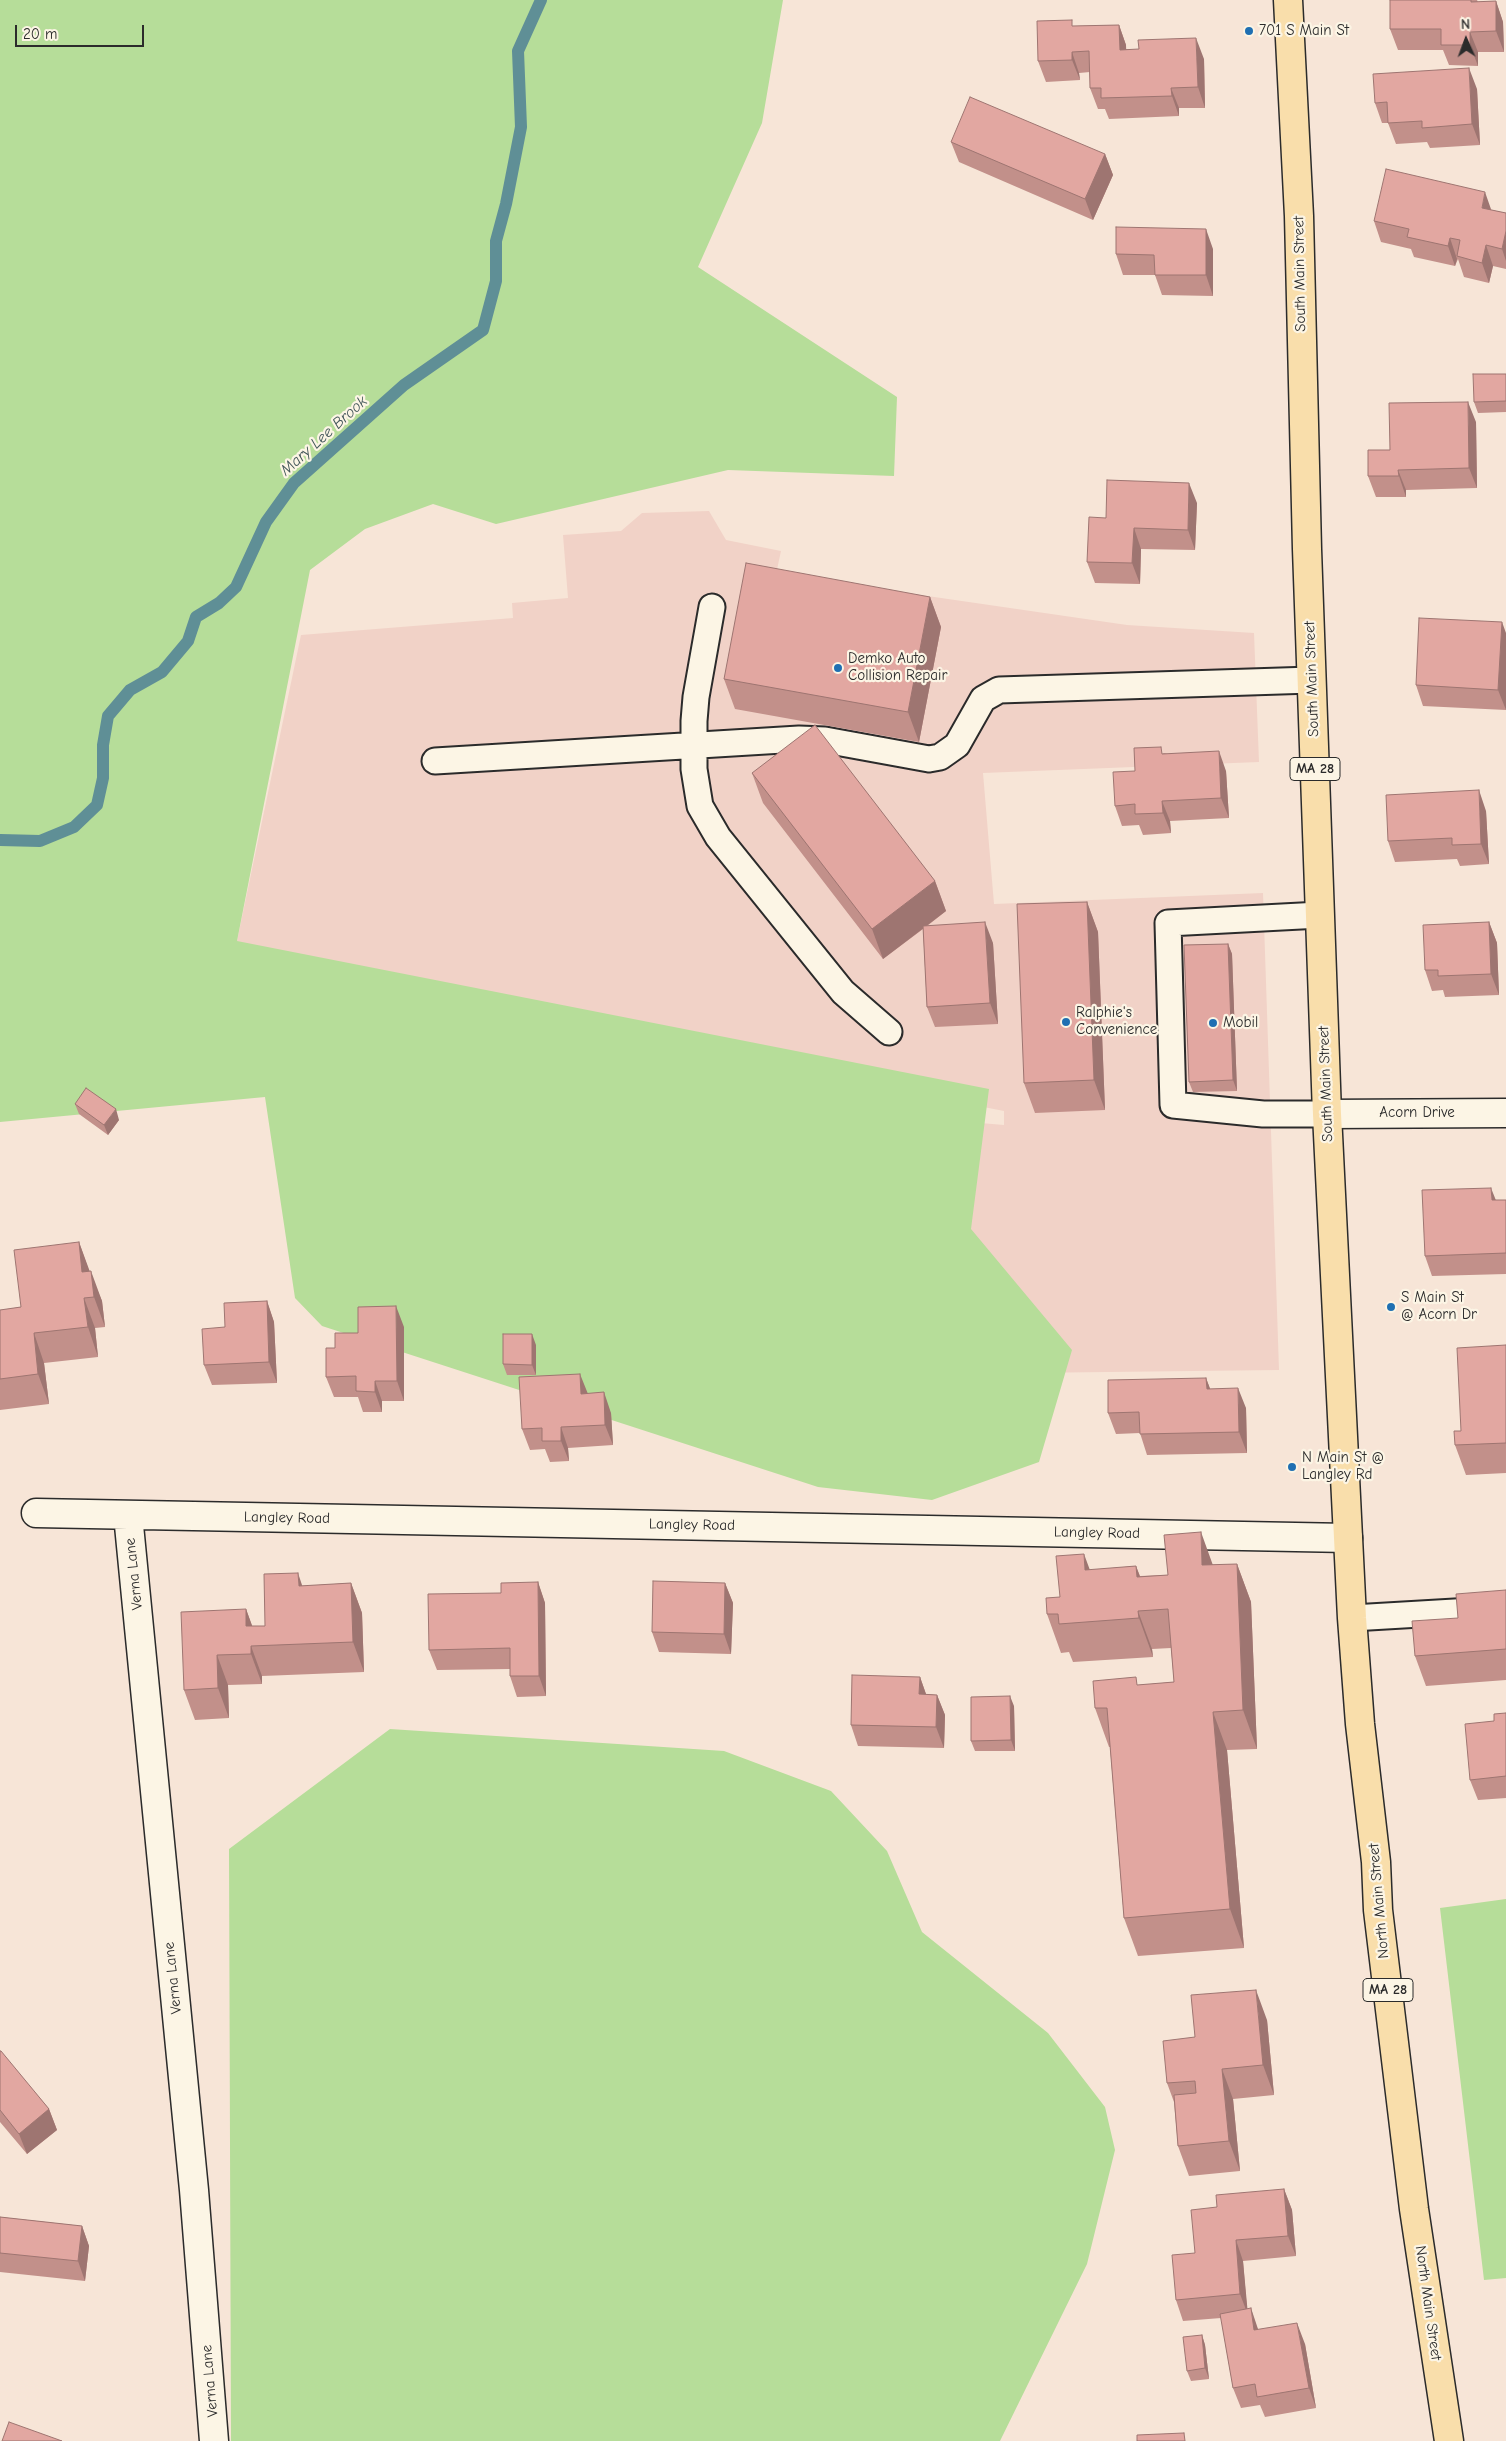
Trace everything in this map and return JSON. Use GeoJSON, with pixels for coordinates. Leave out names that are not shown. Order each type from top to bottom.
{"type":"FeatureCollection","features":[{"type":"Feature","properties":{"kind":"main road","name":"South Main Street"},"geometry":{"type":"LineString","coordinates":[[1288,0],[1299,207],[1312,680],[1327,1114],[1348,1538]]}},
{"type":"Feature","properties":{"kind":"main road","name":"North Main Street"},"geometry":{"type":"LineString","coordinates":[[1348,1538],[1360,1724],[1376,1862],[1381,1929],[1414,2209],[1448,2441]]}},
{"type":"Feature","properties":{"kind":"street","name":"Acorn Drive"},"geometry":{"type":"LineString","coordinates":[[1327,1114],[1506,1113]]}},
{"type":"Feature","properties":{"kind":"street","name":"Langley Road"},"geometry":{"type":"LineString","coordinates":[[36,1513],[1348,1538]]}},
{"type":"Feature","properties":{"kind":"street","name":"Verna Lane"},"geometry":{"type":"LineString","coordinates":[[128,1514],[194,2190],[214,2441]]}},
{"type":"Feature","properties":{"kind":"lane"},"geometry":{"type":"LineString","coordinates":[[712,607],[696,697],[693,746],[694,769],[700,806],[718,837],[843,992],[888,1032]]}},
{"type":"Feature","properties":{"kind":"lane"},"geometry":{"type":"LineString","coordinates":[[435,761],[693,746],[762,740],[825,740],[929,759],[940,757],[957,745],[983,699],[999,690],[1312,680]]}},
{"type":"Feature","properties":{"kind":"lane"},"geometry":{"type":"LineString","coordinates":[[1320,915],[1168,923],[1173,1105],[1263,1114],[1327,1114]]}},
{"type":"Feature","properties":{"kind":"lane"},"geometry":{"type":"LineString","coordinates":[[1352,1618],[1506,1609]]}},
{"type":"Feature","properties":{"kind":"shaded area"},"geometry":{"type":"Polygon","coordinates":[[[709,511],[726,540],[781,551],[776,574],[1127,625],[1254,633],[1259,762],[983,773],[994,904],[1263,893],[1279,1370],[937,1374],[910,1117],[1004,1125],[1004,1111],[233,960],[301,635],[513,618],[512,603],[568,598],[563,535],[621,531],[642,513],[709,511]]]}},
{"type":"Feature","properties":{"kind":"green space"},"geometry":{"type":"Polygon","coordinates":[[[0,0],[783,0],[762,123],[698,267],[897,397],[894,476],[728,470],[496,524],[433,504],[365,529],[310,570],[237,941],[989,1089],[971,1229],[1072,1350],[1039,1462],[932,1500],[818,1487],[322,1326],[295,1298],[265,1097],[0,1122],[0,0]]]}},
{"type":"Feature","properties":{"kind":"green space"},"geometry":{"type":"Polygon","coordinates":[[[390,1729],[724,1751],[831,1791],[887,1851],[922,1932],[1048,2033],[1105,2107],[1115,2150],[1087,2264],[1000,2441],[231,2441],[229,1849],[390,1729]]]}},
{"type":"Feature","properties":{"kind":"green space"},"geometry":{"type":"Polygon","coordinates":[[[1506,1899],[1506,2278],[1484,2280],[1440,1908],[1506,1899]]]}},
{"type":"Feature","properties":{"kind":"building"},"geometry":{"type":"Polygon","coordinates":[[[1390,0],[1496,1],[1496,31],[1470,32],[1470,45],[1441,45],[1441,29],[1390,29],[1390,0]]]}},
{"type":"Feature","properties":{"kind":"building"},"geometry":{"type":"Polygon","coordinates":[[[1072,20],[1072,26],[1119,25],[1120,50],[1139,49],[1138,40],[1196,38],[1198,87],[1171,88],[1172,96],[1101,98],[1101,88],[1090,88],[1089,51],[1072,52],[1072,60],[1038,61],[1037,21],[1072,20]]]}},
{"type":"Feature","properties":{"kind":"building"},"geometry":{"type":"Polygon","coordinates":[[[1469,68],[1472,124],[1422,128],[1422,121],[1388,123],[1387,102],[1375,103],[1373,74],[1469,68]]]}},
{"type":"Feature","properties":{"kind":"building"},"geometry":{"type":"Polygon","coordinates":[[[970,97],[1105,154],[1085,199],[951,142],[970,97]]]}},
{"type":"Feature","properties":{"kind":"building"},"geometry":{"type":"Polygon","coordinates":[[[1386,169],[1485,192],[1482,208],[1506,213],[1506,231],[1502,249],[1486,245],[1482,263],[1457,256],[1460,240],[1450,238],[1448,246],[1407,237],[1409,229],[1374,221],[1386,169]]]}},
{"type":"Feature","properties":{"kind":"building"},"geometry":{"type":"Polygon","coordinates":[[[1116,227],[1206,229],[1206,275],[1155,275],[1154,255],[1116,254],[1116,227]]]}},
{"type":"Feature","properties":{"kind":"building"},"geometry":{"type":"Polygon","coordinates":[[[1473,374],[1506,374],[1506,401],[1474,402],[1473,374]]]}},
{"type":"Feature","properties":{"kind":"building"},"geometry":{"type":"Polygon","coordinates":[[[1468,402],[1469,468],[1398,470],[1399,476],[1368,476],[1368,450],[1390,450],[1389,403],[1468,402]]]}},
{"type":"Feature","properties":{"kind":"building"},"geometry":{"type":"Polygon","coordinates":[[[1107,480],[1189,483],[1188,530],[1134,528],[1132,563],[1087,562],[1089,517],[1106,518],[1107,480]]]}},
{"type":"Feature","properties":{"kind":"building","name":"Demko Auto Collision Repair"},"geometry":{"type":"Polygon","coordinates":[[[746,563],[930,597],[908,712],[724,679],[746,563]]]}},
{"type":"Feature","properties":{"kind":"building"},"geometry":{"type":"Polygon","coordinates":[[[1419,618],[1502,622],[1498,690],[1416,685],[1419,618]]]}},
{"type":"Feature","properties":{"kind":"building"},"geometry":{"type":"Polygon","coordinates":[[[815,725],[935,881],[872,929],[752,773],[815,725]]]}},
{"type":"Feature","properties":{"kind":"building"},"geometry":{"type":"Polygon","coordinates":[[[1161,747],[1162,754],[1219,751],[1221,798],[1162,801],[1163,813],[1135,814],[1135,804],[1115,806],[1113,772],[1135,771],[1134,748],[1161,747]]]}},
{"type":"Feature","properties":{"kind":"building"},"geometry":{"type":"Polygon","coordinates":[[[1479,790],[1481,844],[1452,845],[1452,838],[1388,841],[1386,795],[1479,790]]]}},
{"type":"Feature","properties":{"kind":"building","name":"Ralphie's Convenience"},"geometry":{"type":"Polygon","coordinates":[[[1087,902],[1094,1080],[1024,1083],[1017,904],[1087,902]]]}},
{"type":"Feature","properties":{"kind":"building"},"geometry":{"type":"Polygon","coordinates":[[[985,922],[990,1003],[927,1007],[923,926],[985,922]]]}},
{"type":"Feature","properties":{"kind":"building"},"geometry":{"type":"Polygon","coordinates":[[[1489,922],[1491,974],[1438,976],[1438,970],[1425,970],[1423,925],[1489,922]]]}},
{"type":"Feature","properties":{"kind":"building","name":"Mobil"},"geometry":{"type":"Polygon","coordinates":[[[1228,944],[1233,1080],[1189,1082],[1184,945],[1228,944]]]}},
{"type":"Feature","properties":{"kind":"building"},"geometry":{"type":"Polygon","coordinates":[[[86,1088],[116,1109],[104,1125],[75,1104],[86,1088]]]}},
{"type":"Feature","properties":{"kind":"building"},"geometry":{"type":"Polygon","coordinates":[[[1491,1188],[1492,1200],[1506,1200],[1506,1253],[1425,1256],[1422,1190],[1491,1188]]]}},
{"type":"Feature","properties":{"kind":"building"},"geometry":{"type":"Polygon","coordinates":[[[79,1242],[82,1272],[91,1271],[94,1297],[84,1298],[88,1327],[34,1333],[38,1374],[0,1379],[0,1310],[21,1307],[14,1250],[79,1242]]]}},
{"type":"Feature","properties":{"kind":"building"},"geometry":{"type":"Polygon","coordinates":[[[267,1301],[269,1362],[204,1365],[202,1329],[225,1327],[224,1303],[267,1301]]]}},
{"type":"Feature","properties":{"kind":"building"},"geometry":{"type":"Polygon","coordinates":[[[396,1306],[397,1381],[375,1381],[375,1392],[356,1391],[356,1376],[326,1377],[326,1348],[335,1348],[335,1333],[358,1333],[358,1307],[396,1306]]]}},
{"type":"Feature","properties":{"kind":"building"},"geometry":{"type":"Polygon","coordinates":[[[503,1334],[532,1334],[532,1365],[503,1364],[503,1334]]]}},
{"type":"Feature","properties":{"kind":"building"},"geometry":{"type":"Polygon","coordinates":[[[1506,1345],[1506,1443],[1455,1445],[1454,1431],[1461,1431],[1457,1348],[1506,1345]]]}},
{"type":"Feature","properties":{"kind":"building"},"geometry":{"type":"Polygon","coordinates":[[[580,1374],[581,1394],[604,1392],[605,1425],[561,1427],[561,1441],[542,1441],[542,1428],[522,1429],[519,1377],[580,1374]]]}},
{"type":"Feature","properties":{"kind":"building"},"geometry":{"type":"Polygon","coordinates":[[[1206,1378],[1207,1389],[1238,1388],[1239,1432],[1140,1434],[1139,1412],[1108,1413],[1108,1380],[1206,1378]]]}},
{"type":"Feature","properties":{"kind":"building"},"geometry":{"type":"Polygon","coordinates":[[[1201,1532],[1202,1565],[1237,1564],[1243,1710],[1213,1712],[1230,1909],[1124,1918],[1107,1708],[1095,1708],[1093,1681],[1136,1677],[1137,1685],[1174,1682],[1168,1609],[1138,1611],[1139,1618],[1059,1624],[1058,1614],[1047,1614],[1046,1598],[1060,1597],[1056,1556],[1084,1554],[1085,1570],[1136,1566],[1137,1577],[1168,1575],[1164,1535],[1201,1532]]]}},
{"type":"Feature","properties":{"kind":"building"},"geometry":{"type":"Polygon","coordinates":[[[298,1573],[299,1586],[351,1583],[353,1642],[251,1646],[251,1654],[217,1655],[218,1688],[184,1690],[181,1612],[246,1609],[246,1626],[265,1626],[264,1574],[298,1573]]]}},
{"type":"Feature","properties":{"kind":"building"},"geometry":{"type":"Polygon","coordinates":[[[653,1581],[725,1583],[724,1634],[652,1632],[653,1581]]]}},
{"type":"Feature","properties":{"kind":"building"},"geometry":{"type":"Polygon","coordinates":[[[538,1582],[539,1676],[510,1676],[510,1648],[429,1650],[428,1594],[501,1593],[501,1583],[538,1582]]]}},
{"type":"Feature","properties":{"kind":"building"},"geometry":{"type":"Polygon","coordinates":[[[1506,1590],[1506,1649],[1415,1656],[1412,1621],[1458,1618],[1456,1594],[1506,1590]]]}},
{"type":"Feature","properties":{"kind":"building"},"geometry":{"type":"Polygon","coordinates":[[[852,1675],[920,1677],[919,1694],[937,1695],[936,1727],[851,1725],[852,1675]]]}},
{"type":"Feature","properties":{"kind":"building"},"geometry":{"type":"Polygon","coordinates":[[[1010,1696],[1011,1740],[971,1741],[971,1697],[1010,1696]]]}},
{"type":"Feature","properties":{"kind":"building"},"geometry":{"type":"Polygon","coordinates":[[[1506,1713],[1506,1776],[1470,1780],[1465,1724],[1494,1721],[1494,1714],[1506,1713]]]}},
{"type":"Feature","properties":{"kind":"building"},"geometry":{"type":"Polygon","coordinates":[[[1256,1990],[1263,2065],[1222,2069],[1229,2141],[1178,2146],[1174,2095],[1196,2093],[1195,2081],[1167,2083],[1163,2041],[1195,2037],[1191,1995],[1256,1990]]]}},
{"type":"Feature","properties":{"kind":"building"},"geometry":{"type":"Polygon","coordinates":[[[0,2051],[49,2109],[19,2134],[0,2110],[0,2051]]]}},
{"type":"Feature","properties":{"kind":"building"},"geometry":{"type":"Polygon","coordinates":[[[1284,2189],[1288,2236],[1236,2240],[1240,2294],[1176,2300],[1172,2255],[1195,2253],[1191,2210],[1217,2207],[1216,2195],[1284,2189]]]}},
{"type":"Feature","properties":{"kind":"building"},"geometry":{"type":"Polygon","coordinates":[[[0,2217],[82,2226],[78,2261],[0,2253],[0,2217]]]}},
{"type":"Feature","properties":{"kind":"building"},"geometry":{"type":"Polygon","coordinates":[[[1251,2308],[1254,2330],[1297,2323],[1309,2388],[1257,2397],[1255,2384],[1233,2388],[1220,2314],[1251,2308]]]}},
{"type":"Feature","properties":{"kind":"building"},"geometry":{"type":"Polygon","coordinates":[[[1202,2335],[1205,2368],[1187,2371],[1183,2337],[1202,2335]]]}},
{"type":"Feature","properties":{"kind":"building"},"geometry":{"type":"Polygon","coordinates":[[[9,2422],[62,2441],[2,2441],[9,2422]]]}},
{"type":"Feature","properties":{"kind":"building"},"geometry":{"type":"Polygon","coordinates":[[[1184,2433],[1185,2441],[1137,2441],[1137,2435],[1184,2433]]]}},
{"type":"Feature","properties":{"kind":"waterway","name":"Mary Lee Brook"},"geometry":{"type":"LineString","coordinates":[[0,840],[40,841],[74,827],[97,805],[103,778],[103,745],[108,716],[130,690],[162,672],[188,641],[196,617],[219,603],[236,587],[266,522],[294,483],[404,385],[483,330],[496,281],[496,241],[506,204],[521,127],[518,51],[541,0]]}},
{"type":"Feature","properties":{"kind":"place","name":"701 S Main St"},"geometry":{"type":"Point","coordinates":[1249,31]}},
{"type":"Feature","properties":{"kind":"place","name":"Demko Auto Collision Repair"},"geometry":{"type":"Point","coordinates":[838,668]}},
{"type":"Feature","properties":{"kind":"place","name":"Ralphie's Convenience"},"geometry":{"type":"Point","coordinates":[1066,1022]}},
{"type":"Feature","properties":{"kind":"place","name":"Mobil"},"geometry":{"type":"Point","coordinates":[1213,1023]}},
{"type":"Feature","properties":{"kind":"place","name":"S Main St @ Acorn Dr"},"geometry":{"type":"Point","coordinates":[1391,1307]}},
{"type":"Feature","properties":{"kind":"place","name":"N Main St @ Langley Rd"},"geometry":{"type":"Point","coordinates":[1292,1467]}}]}
